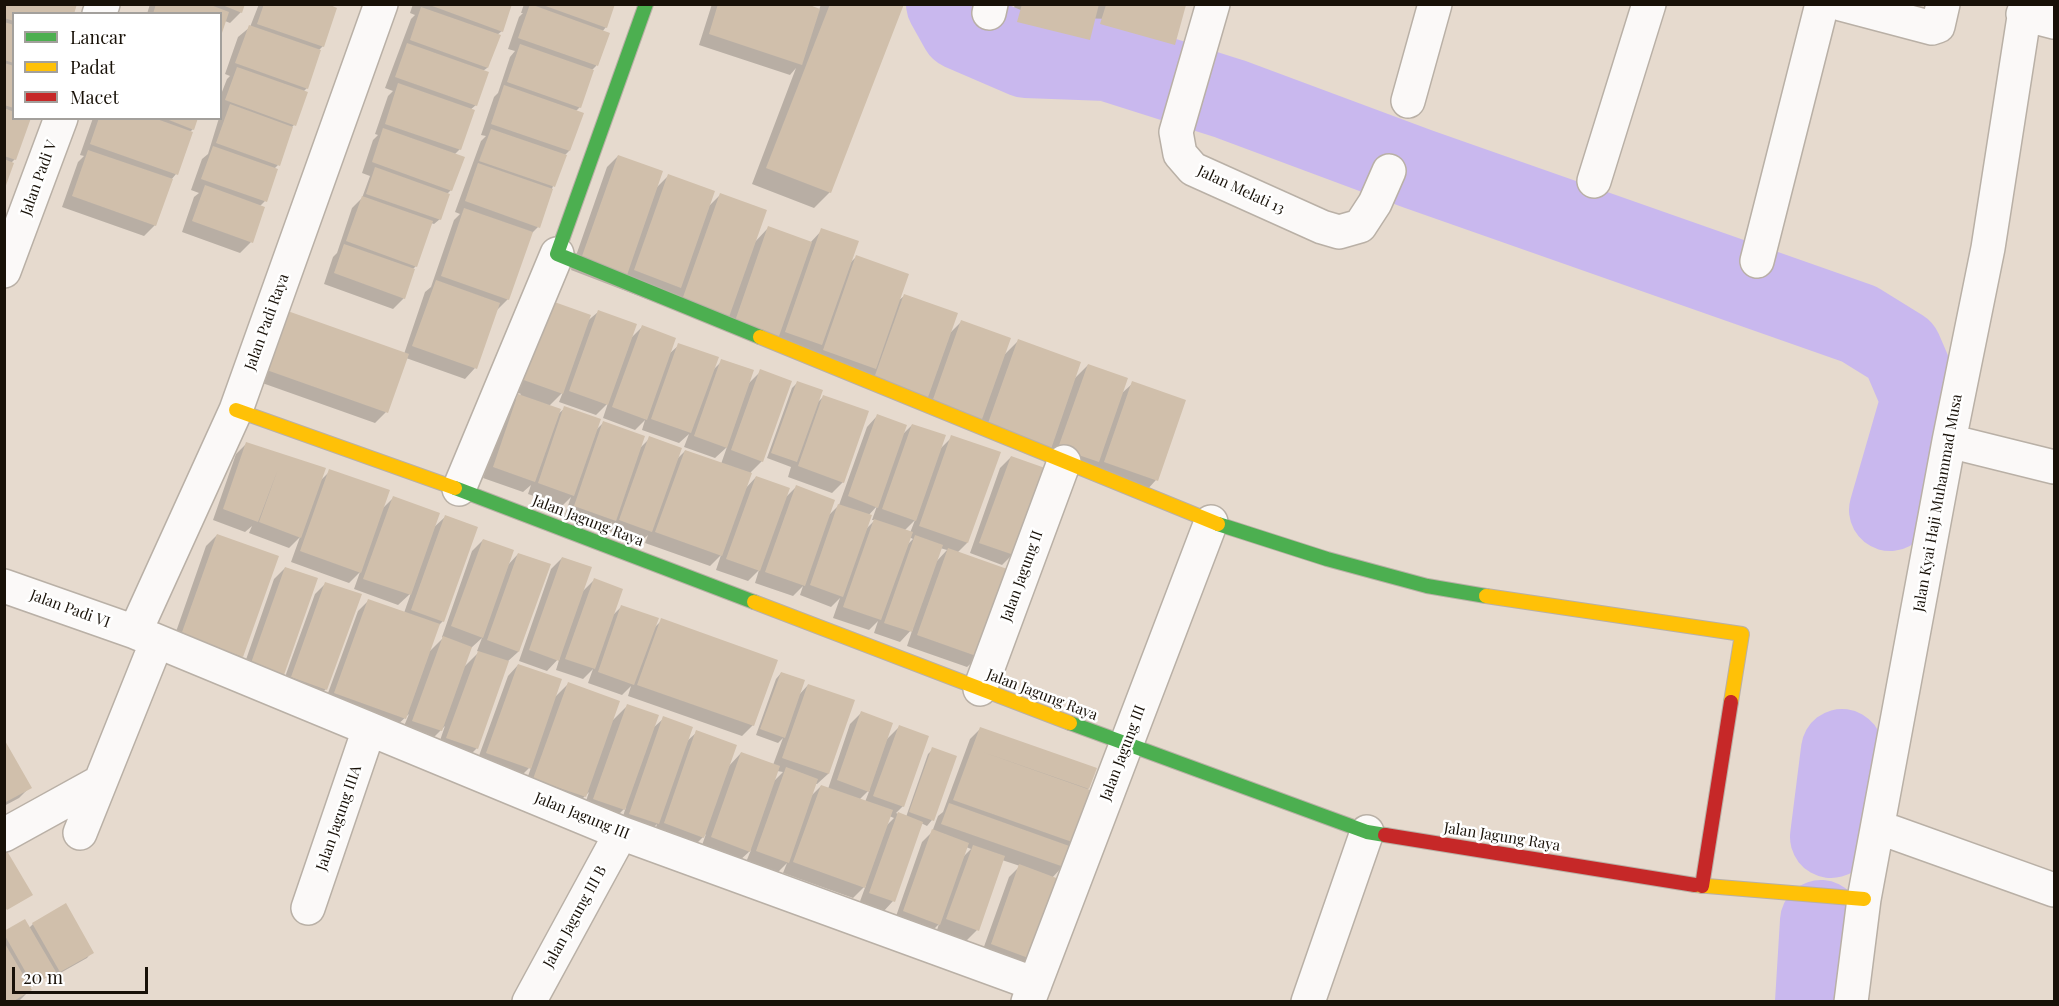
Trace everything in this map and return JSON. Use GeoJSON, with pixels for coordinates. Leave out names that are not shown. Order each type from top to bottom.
{"type":"FeatureCollection","features":[{"type":"Feature","properties":{"kind":"street","name":"Jalan Padi Raya"},"geometry":{"type":"LineString","coordinates":[[80,833],[100,782],[146,637],[236,410],[381,4]]}},
{"type":"Feature","properties":{"kind":"street"},"geometry":{"type":"LineString","coordinates":[[459,489],[557,254],[646,4]]}},
{"type":"Feature","properties":{"kind":"street","name":"Jalan Melati 13"},"geometry":{"type":"LineString","coordinates":[[1213,4],[1176,132],[1180,154],[1193,169],[1322,227],[1339,232],[1360,226],[1375,203],[1389,171]]}},
{"type":"Feature","properties":{"kind":"street"},"geometry":{"type":"LineString","coordinates":[[1408,101],[1435,4]]}},
{"type":"Feature","properties":{"kind":"street"},"geometry":{"type":"LineString","coordinates":[[1594,181],[1649,4]]}},
{"type":"Feature","properties":{"kind":"street"},"geometry":{"type":"LineString","coordinates":[[1756,261],[1822,4]]}},
{"type":"Feature","properties":{"kind":"street"},"geometry":{"type":"LineString","coordinates":[[1841,4],[1932,28],[1938,26],[1943,4]]}},
{"type":"Feature","properties":{"kind":"street"},"geometry":{"type":"LineString","coordinates":[[2025,10],[2055,22]]}},
{"type":"Feature","properties":{"kind":"street","name":"Jalan Kyai Haji Muhammad Musa"},"geometry":{"type":"LineString","coordinates":[[1851,1002],[1864,899],[1949,441],[1988,248],[2025,10]]}},
{"type":"Feature","properties":{"kind":"street","name":"Jalan Padi V"},"geometry":{"type":"LineString","coordinates":[[4,271],[60,120]]}},
{"type":"Feature","properties":{"kind":"street"},"geometry":{"type":"LineString","coordinates":[[557,254],[1211,522],[1327,559],[1427,586],[1742,634],[1702,886]]}},
{"type":"Feature","properties":{"kind":"street","name":"Jalan Jagung Raya"},"geometry":{"type":"LineString","coordinates":[[236,410],[459,489],[1127,746],[1367,832],[1702,886],[1864,899]]}},
{"type":"Feature","properties":{"kind":"street"},"geometry":{"type":"LineString","coordinates":[[1949,441],[2055,468]]}},
{"type":"Feature","properties":{"kind":"street","name":"Jalan Jagung II"},"geometry":{"type":"LineString","coordinates":[[980,689],[1064,462]]}},
{"type":"Feature","properties":{"kind":"street","name":"Jalan Jagung III"},"geometry":{"type":"LineString","coordinates":[[146,637],[621,833],[1032,993],[1211,522]]}},
{"type":"Feature","properties":{"kind":"street","name":"Jalan Padi VI"},"geometry":{"type":"LineString","coordinates":[[4,586],[146,637]]}},
{"type":"Feature","properties":{"kind":"street","name":"Jalan Jagung IIIA"},"geometry":{"type":"LineString","coordinates":[[308,908],[369,729]]}},
{"type":"Feature","properties":{"kind":"street"},"geometry":{"type":"LineString","coordinates":[[4,835],[100,782]]}},
{"type":"Feature","properties":{"kind":"street"},"geometry":{"type":"LineString","coordinates":[[1878,827],[2055,890]]}},
{"type":"Feature","properties":{"kind":"street"},"geometry":{"type":"LineString","coordinates":[[1308,1002],[1367,832]]}},
{"type":"Feature","properties":{"kind":"street","name":"Jalan Jagung III B"},"geometry":{"type":"LineString","coordinates":[[529,1002],[621,833]]}},
{"type":"Feature","properties":{"kind":"building"},"geometry":{"type":"Polygon","coordinates":[[[4,4],[77,4],[75,12],[12,12],[12,20],[4,18],[4,4]]]}},
{"type":"Feature","properties":{"kind":"building"},"geometry":{"type":"Polygon","coordinates":[[[156,4],[208,4],[229,12],[222,33],[222,12],[154,12],[156,4]]]}},
{"type":"Feature","properties":{"kind":"building"},"geometry":{"type":"Polygon","coordinates":[[[220,4],[245,4],[242,13],[220,4]]]}},
{"type":"Feature","properties":{"kind":"building"},"geometry":{"type":"Polygon","coordinates":[[[264,4],[328,4],[337,8],[324,47],[257,24],[264,4]]]}},
{"type":"Feature","properties":{"kind":"building"},"geometry":{"type":"Polygon","coordinates":[[[427,4],[512,4],[503,32],[427,4]]]}},
{"type":"Feature","properties":{"kind":"building"},"geometry":{"type":"Polygon","coordinates":[[[530,4],[610,33],[598,66],[518,38],[530,4]]]}},
{"type":"Feature","properties":{"kind":"building"},"geometry":{"type":"Polygon","coordinates":[[[540,4],[615,4],[607,28],[540,4]]]}},
{"type":"Feature","properties":{"kind":"building"},"geometry":{"type":"Polygon","coordinates":[[[718,4],[807,4],[820,9],[802,65],[709,34],[718,4]]]}},
{"type":"Feature","properties":{"kind":"building"},"geometry":{"type":"Polygon","coordinates":[[[830,4],[904,4],[831,193],[766,168],[830,4]]]}},
{"type":"Feature","properties":{"kind":"building"},"geometry":{"type":"Polygon","coordinates":[[[1022,4],[1099,4],[1090,40],[1017,22],[1022,4]]]}},
{"type":"Feature","properties":{"kind":"building"},"geometry":{"type":"Polygon","coordinates":[[[1106,5],[1186,5],[1175,45],[1100,24],[1106,5]]]}},
{"type":"Feature","properties":{"kind":"building"},"geometry":{"type":"Polygon","coordinates":[[[421,7],[501,35],[488,68],[410,40],[421,7]]]}},
{"type":"Feature","properties":{"kind":"building"},"geometry":{"type":"Polygon","coordinates":[[[4,22],[12,24],[12,62],[4,60],[4,22]]]}},
{"type":"Feature","properties":{"kind":"building"},"geometry":{"type":"Polygon","coordinates":[[[249,25],[321,50],[308,89],[235,63],[249,25]]]}},
{"type":"Feature","properties":{"kind":"building"},"geometry":{"type":"Polygon","coordinates":[[[407,43],[489,72],[477,106],[395,77],[407,43]]]}},
{"type":"Feature","properties":{"kind":"building"},"geometry":{"type":"Polygon","coordinates":[[[520,44],[594,70],[581,108],[507,82],[520,44]]]}},
{"type":"Feature","properties":{"kind":"building"},"geometry":{"type":"Polygon","coordinates":[[[4,63],[12,65],[12,107],[4,105],[4,63]]]}},
{"type":"Feature","properties":{"kind":"building"},"geometry":{"type":"Polygon","coordinates":[[[237,67],[308,92],[296,126],[225,100],[237,67]]]}},
{"type":"Feature","properties":{"kind":"building"},"geometry":{"type":"Polygon","coordinates":[[[398,83],[475,110],[461,150],[385,124],[398,83]]]}},
{"type":"Feature","properties":{"kind":"building"},"geometry":{"type":"Polygon","coordinates":[[[504,85],[584,113],[570,151],[491,124],[504,85]]]}},
{"type":"Feature","properties":{"kind":"building"},"geometry":{"type":"Polygon","coordinates":[[[230,104],[293,127],[280,166],[216,143],[230,104]]]}},
{"type":"Feature","properties":{"kind":"building"},"geometry":{"type":"Polygon","coordinates":[[[4,108],[12,111],[12,120],[30,120],[16,160],[4,156],[4,108]]]}},
{"type":"Feature","properties":{"kind":"building"},"geometry":{"type":"Polygon","coordinates":[[[98,120],[160,120],[193,132],[178,175],[90,144],[98,120]]]}},
{"type":"Feature","properties":{"kind":"building"},"geometry":{"type":"Polygon","coordinates":[[[169,120],[197,120],[194,130],[169,120]]]}},
{"type":"Feature","properties":{"kind":"building"},"geometry":{"type":"Polygon","coordinates":[[[383,128],[465,157],[452,191],[372,162],[383,128]]]}},
{"type":"Feature","properties":{"kind":"building"},"geometry":{"type":"Polygon","coordinates":[[[491,129],[567,155],[555,187],[479,161],[491,129]]]}},
{"type":"Feature","properties":{"kind":"building"},"geometry":{"type":"Polygon","coordinates":[[[213,146],[278,169],[267,202],[201,179],[213,146]]]}},
{"type":"Feature","properties":{"kind":"building"},"geometry":{"type":"Polygon","coordinates":[[[88,150],[173,179],[156,226],[72,196],[88,150]]]}},
{"type":"Feature","properties":{"kind":"building"},"geometry":{"type":"Polygon","coordinates":[[[618,155],[663,171],[627,275],[581,259],[618,155]]]}},
{"type":"Feature","properties":{"kind":"building"},"geometry":{"type":"Polygon","coordinates":[[[4,159],[14,163],[5,188],[4,188],[4,159]]]}},
{"type":"Feature","properties":{"kind":"building"},"geometry":{"type":"Polygon","coordinates":[[[478,163],[553,189],[540,228],[465,201],[478,163]]]}},
{"type":"Feature","properties":{"kind":"building"},"geometry":{"type":"Polygon","coordinates":[[[375,167],[450,194],[441,220],[366,194],[375,167]]]}},
{"type":"Feature","properties":{"kind":"building"},"geometry":{"type":"Polygon","coordinates":[[[668,174],[715,191],[681,288],[634,270],[668,174]]]}},
{"type":"Feature","properties":{"kind":"building"},"geometry":{"type":"Polygon","coordinates":[[[205,185],[265,207],[253,243],[192,221],[205,185]]]}},
{"type":"Feature","properties":{"kind":"building"},"geometry":{"type":"Polygon","coordinates":[[[720,193],[767,210],[729,317],[682,300],[720,193]]]}},
{"type":"Feature","properties":{"kind":"building"},"geometry":{"type":"Polygon","coordinates":[[[362,196],[433,221],[417,267],[346,241],[362,196]]]}},
{"type":"Feature","properties":{"kind":"building"},"geometry":{"type":"Polygon","coordinates":[[[464,208],[533,232],[509,300],[441,276],[464,208]]]}},
{"type":"Feature","properties":{"kind":"building"},"geometry":{"type":"Polygon","coordinates":[[[768,226],[812,242],[778,339],[734,324],[768,226]]]}},
{"type":"Feature","properties":{"kind":"building"},"geometry":{"type":"Polygon","coordinates":[[[821,228],[859,241],[822,345],[785,332],[821,228]]]}},
{"type":"Feature","properties":{"kind":"building"},"geometry":{"type":"Polygon","coordinates":[[[344,244],[415,269],[405,299],[334,273],[344,244]]]}},
{"type":"Feature","properties":{"kind":"building"},"geometry":{"type":"Polygon","coordinates":[[[856,255],[909,274],[876,369],[823,350],[856,255]]]}},
{"type":"Feature","properties":{"kind":"building"},"geometry":{"type":"Polygon","coordinates":[[[436,280],[500,303],[477,369],[412,346],[436,280]]]}},
{"type":"Feature","properties":{"kind":"building"},"geometry":{"type":"Polygon","coordinates":[[[904,294],[958,313],[927,400],[873,381],[904,294]]]}},
{"type":"Feature","properties":{"kind":"building"},"geometry":{"type":"Polygon","coordinates":[[[546,299],[591,315],[563,394],[518,378],[546,299]]]}},
{"type":"Feature","properties":{"kind":"building"},"geometry":{"type":"Polygon","coordinates":[[[282,309],[409,354],[388,413],[261,368],[282,309]]]}},
{"type":"Feature","properties":{"kind":"building"},"geometry":{"type":"Polygon","coordinates":[[[598,310],[637,324],[608,405],[569,391],[598,310]]]}},
{"type":"Feature","properties":{"kind":"building"},"geometry":{"type":"Polygon","coordinates":[[[961,320],[1011,338],[981,422],[931,405],[961,320]]]}},
{"type":"Feature","properties":{"kind":"building"},"geometry":{"type":"Polygon","coordinates":[[[642,325],[676,338],[647,420],[612,407],[642,325]]]}},
{"type":"Feature","properties":{"kind":"building"},"geometry":{"type":"Polygon","coordinates":[[[1018,339],[1081,362],[1051,449],[987,426],[1018,339]]]}},
{"type":"Feature","properties":{"kind":"building"},"geometry":{"type":"Polygon","coordinates":[[[678,343],[719,357],[691,433],[651,419],[678,343]]]}},
{"type":"Feature","properties":{"kind":"building"},"geometry":{"type":"Polygon","coordinates":[[[721,359],[754,370],[727,448],[694,436],[721,359]]]}},
{"type":"Feature","properties":{"kind":"building"},"geometry":{"type":"Polygon","coordinates":[[[1088,364],[1128,378],[1099,462],[1058,448],[1088,364]]]}},
{"type":"Feature","properties":{"kind":"building"},"geometry":{"type":"Polygon","coordinates":[[[760,369],[792,381],[763,462],[731,450],[760,369]]]}},
{"type":"Feature","properties":{"kind":"building"},"geometry":{"type":"Polygon","coordinates":[[[797,381],[823,390],[797,462],[771,453],[797,381]]]}},
{"type":"Feature","properties":{"kind":"building"},"geometry":{"type":"Polygon","coordinates":[[[1132,381],[1186,400],[1158,481],[1104,462],[1132,381]]]}},
{"type":"Feature","properties":{"kind":"building"},"geometry":{"type":"Polygon","coordinates":[[[518,394],[561,409],[535,482],[493,467],[518,394]]]}},
{"type":"Feature","properties":{"kind":"building"},"geometry":{"type":"Polygon","coordinates":[[[823,395],[869,411],[844,483],[798,466],[823,395]]]}},
{"type":"Feature","properties":{"kind":"building"},"geometry":{"type":"Polygon","coordinates":[[[564,406],[601,419],[574,496],[538,483],[564,406]]]}},
{"type":"Feature","properties":{"kind":"building"},"geometry":{"type":"Polygon","coordinates":[[[877,414],[907,425],[878,508],[848,496],[877,414]]]}},
{"type":"Feature","properties":{"kind":"building"},"geometry":{"type":"Polygon","coordinates":[[[603,421],[645,436],[616,521],[574,506],[603,421]]]}},
{"type":"Feature","properties":{"kind":"building"},"geometry":{"type":"Polygon","coordinates":[[[912,424],[946,435],[916,521],[882,509],[912,424]]]}},
{"type":"Feature","properties":{"kind":"building"},"geometry":{"type":"Polygon","coordinates":[[[951,435],[1001,452],[968,543],[919,526],[951,435]]]}},
{"type":"Feature","properties":{"kind":"building"},"geometry":{"type":"Polygon","coordinates":[[[649,436],[682,448],[652,532],[619,520],[649,436]]]}},
{"type":"Feature","properties":{"kind":"building"},"geometry":{"type":"Polygon","coordinates":[[[246,442],[326,468],[301,538],[259,522],[278,469],[258,522],[223,509],[246,442]]]}},
{"type":"Feature","properties":{"kind":"building"},"geometry":{"type":"Polygon","coordinates":[[[685,450],[752,473],[722,556],[655,532],[685,450]]]}},
{"type":"Feature","properties":{"kind":"building"},"geometry":{"type":"Polygon","coordinates":[[[1011,456],[1045,468],[1014,555],[979,543],[1011,456]]]}},
{"type":"Feature","properties":{"kind":"building"},"geometry":{"type":"Polygon","coordinates":[[[329,469],[390,490],[361,573],[300,551],[329,469]]]}},
{"type":"Feature","properties":{"kind":"building"},"geometry":{"type":"Polygon","coordinates":[[[756,476],[790,488],[760,571],[726,559],[756,476]]]}},
{"type":"Feature","properties":{"kind":"building"},"geometry":{"type":"Polygon","coordinates":[[[796,485],[835,500],[805,586],[765,572],[796,485]]]}},
{"type":"Feature","properties":{"kind":"building"},"geometry":{"type":"Polygon","coordinates":[[[393,496],[440,513],[411,595],[363,579],[393,496]]]}},
{"type":"Feature","properties":{"kind":"building"},"geometry":{"type":"Polygon","coordinates":[[[838,504],[872,515],[843,597],[810,585],[838,504]]]}},
{"type":"Feature","properties":{"kind":"building"},"geometry":{"type":"Polygon","coordinates":[[[445,515],[478,527],[444,622],[411,610],[445,515]]]}},
{"type":"Feature","properties":{"kind":"building"},"geometry":{"type":"Polygon","coordinates":[[[874,519],[913,532],[881,620],[843,607],[874,519]]]}},
{"type":"Feature","properties":{"kind":"building"},"geometry":{"type":"Polygon","coordinates":[[[217,534],[279,556],[243,657],[181,635],[217,534]]]}},
{"type":"Feature","properties":{"kind":"building"},"geometry":{"type":"Polygon","coordinates":[[[915,535],[943,545],[912,632],[884,623],[915,535]]]}},
{"type":"Feature","properties":{"kind":"building"},"geometry":{"type":"Polygon","coordinates":[[[483,539],[514,550],[483,638],[451,626],[483,539]]]}},
{"type":"Feature","properties":{"kind":"building"},"geometry":{"type":"Polygon","coordinates":[[[948,548],[1010,570],[979,657],[917,635],[948,548]]]}},
{"type":"Feature","properties":{"kind":"building"},"geometry":{"type":"Polygon","coordinates":[[[518,553],[551,564],[519,652],[487,640],[518,553]]]}},
{"type":"Feature","properties":{"kind":"building"},"geometry":{"type":"Polygon","coordinates":[[[562,557],[592,567],[559,661],[529,650],[562,557]]]}},
{"type":"Feature","properties":{"kind":"building"},"geometry":{"type":"Polygon","coordinates":[[[285,567],[318,578],[284,675],[251,663],[285,567]]]}},
{"type":"Feature","properties":{"kind":"building"},"geometry":{"type":"Polygon","coordinates":[[[594,578],[623,589],[595,669],[565,659],[594,578]]]}},
{"type":"Feature","properties":{"kind":"building"},"geometry":{"type":"Polygon","coordinates":[[[325,582],[362,594],[327,690],[291,677],[325,582]]]}},
{"type":"Feature","properties":{"kind":"building"},"geometry":{"type":"Polygon","coordinates":[[[368,599],[440,624],[406,719],[334,693],[368,599]]]}},
{"type":"Feature","properties":{"kind":"building"},"geometry":{"type":"Polygon","coordinates":[[[621,605],[659,618],[634,685],[598,672],[621,605]]]}},
{"type":"Feature","properties":{"kind":"building"},"geometry":{"type":"Polygon","coordinates":[[[661,618],[778,660],[754,726],[637,685],[661,618]]]}},
{"type":"Feature","properties":{"kind":"building"},"geometry":{"type":"Polygon","coordinates":[[[443,636],[472,647],[442,731],[412,721],[443,636]]]}},
{"type":"Feature","properties":{"kind":"building"},"geometry":{"type":"Polygon","coordinates":[[[478,651],[509,661],[478,749],[446,738],[478,651]]]}},
{"type":"Feature","properties":{"kind":"building"},"geometry":{"type":"Polygon","coordinates":[[[518,664],[562,679],[531,769],[486,753],[518,664]]]}},
{"type":"Feature","properties":{"kind":"building"},"geometry":{"type":"Polygon","coordinates":[[[781,672],[805,680],[785,738],[760,729],[781,672]]]}},
{"type":"Feature","properties":{"kind":"building"},"geometry":{"type":"Polygon","coordinates":[[[568,682],[620,701],[586,797],[533,779],[568,682]]]}},
{"type":"Feature","properties":{"kind":"building"},"geometry":{"type":"Polygon","coordinates":[[[808,684],[855,700],[829,774],[782,758],[808,684]]]}},
{"type":"Feature","properties":{"kind":"building"},"geometry":{"type":"Polygon","coordinates":[[[627,704],[659,715],[625,810],[593,799],[627,704]]]}},
{"type":"Feature","properties":{"kind":"building"},"geometry":{"type":"Polygon","coordinates":[[[861,711],[893,723],[869,792],[837,780],[861,711]]]}},
{"type":"Feature","properties":{"kind":"building"},"geometry":{"type":"Polygon","coordinates":[[[663,716],[693,727],[659,824],[629,814],[663,716]]]}},
{"type":"Feature","properties":{"kind":"building"},"geometry":{"type":"Polygon","coordinates":[[[899,725],[929,736],[904,807],[873,796],[899,725]]]}},
{"type":"Feature","properties":{"kind":"building"},"geometry":{"type":"Polygon","coordinates":[[[980,727],[1097,768],[1089,789],[977,750],[1093,791],[1075,843],[953,800],[980,727]]]}},
{"type":"Feature","properties":{"kind":"building"},"geometry":{"type":"Polygon","coordinates":[[[696,730],[737,745],[704,838],[664,823],[696,730]]]}},
{"type":"Feature","properties":{"kind":"building"},"geometry":{"type":"Polygon","coordinates":[[[4,739],[32,788],[4,803],[4,739]]]}},
{"type":"Feature","properties":{"kind":"building"},"geometry":{"type":"Polygon","coordinates":[[[932,747],[957,756],[934,821],[909,812],[932,747]]]}},
{"type":"Feature","properties":{"kind":"building"},"geometry":{"type":"Polygon","coordinates":[[[741,752],[780,766],[750,852],[711,837],[741,752]]]}},
{"type":"Feature","properties":{"kind":"building"},"geometry":{"type":"Polygon","coordinates":[[[786,767],[818,779],[789,863],[756,851],[786,767]]]}},
{"type":"Feature","properties":{"kind":"building"},"geometry":{"type":"Polygon","coordinates":[[[821,785],[893,810],[865,888],[793,862],[821,785]]]}},
{"type":"Feature","properties":{"kind":"building"},"geometry":{"type":"Polygon","coordinates":[[[949,803],[1072,847],[1064,867],[941,824],[949,803]]]}},
{"type":"Feature","properties":{"kind":"building"},"geometry":{"type":"Polygon","coordinates":[[[898,812],[923,822],[895,902],[869,893],[898,812]]]}},
{"type":"Feature","properties":{"kind":"building"},"geometry":{"type":"Polygon","coordinates":[[[932,829],[969,843],[940,925],[903,911],[932,829]]]}},
{"type":"Feature","properties":{"kind":"building"},"geometry":{"type":"Polygon","coordinates":[[[973,845],[1005,856],[979,931],[946,919],[973,845]]]}},
{"type":"Feature","properties":{"kind":"building"},"geometry":{"type":"Polygon","coordinates":[[[4,846],[33,895],[7,910],[4,906],[4,846]]]}},
{"type":"Feature","properties":{"kind":"building"},"geometry":{"type":"Polygon","coordinates":[[[1019,864],[1059,879],[1031,959],[991,944],[1019,864]]]}},
{"type":"Feature","properties":{"kind":"building"},"geometry":{"type":"Polygon","coordinates":[[[66,903],[94,953],[60,972],[32,923],[66,903]]]}},
{"type":"Feature","properties":{"kind":"building"},"geometry":{"type":"Polygon","coordinates":[[[25,919],[56,972],[33,985],[4,934],[4,931],[25,919]]]}},
{"type":"Feature","properties":{"kind":"building"},"geometry":{"type":"Polygon","coordinates":[[[4,942],[32,990],[12,1002],[4,1002],[4,942]]]}},
{"type":"Feature","properties":{"kind":"waterway"},"geometry":{"type":"LineString","coordinates":[[947,4],[961,29],[1026,57],[1107,60],[1230,99],[1418,169],[1859,324],[1901,350],[1922,399],[1890,510]]}},
{"type":"Feature","properties":{"kind":"waterway"},"geometry":{"type":"LineString","coordinates":[[1831,837],[1842,750]]}},
{"type":"Feature","properties":{"kind":"waterway"},"geometry":{"type":"LineString","coordinates":[[1816,1002],[1821,921]]}},
{"type":"Feature","properties":{"kind":"traffic: fast"},"geometry":{"type":"LineString","coordinates":[[646,4],[557,254],[760,337]]}},
{"type":"Feature","properties":{"kind":"traffic: fast"},"geometry":{"type":"LineString","coordinates":[[455,488],[754,602]]}},
{"type":"Feature","properties":{"kind":"traffic: fast"},"geometry":{"type":"LineString","coordinates":[[1218,524],[1327,559],[1427,586],[1486,596]]}},
{"type":"Feature","properties":{"kind":"traffic: fast"},"geometry":{"type":"LineString","coordinates":[[1070,723],[1367,832],[1385,835]]}},
{"type":"Feature","properties":{"kind":"traffic: slow"},"geometry":{"type":"LineString","coordinates":[[760,337],[1218,524]]}},
{"type":"Feature","properties":{"kind":"traffic: slow"},"geometry":{"type":"LineString","coordinates":[[236,410],[455,488]]}},
{"type":"Feature","properties":{"kind":"traffic: slow"},"geometry":{"type":"LineString","coordinates":[[1486,596],[1742,634],[1731,702]]}},
{"type":"Feature","properties":{"kind":"traffic: slow"},"geometry":{"type":"LineString","coordinates":[[754,602],[1070,723]]}},
{"type":"Feature","properties":{"kind":"traffic: slow"},"geometry":{"type":"LineString","coordinates":[[1695,885],[1864,899]]}},
{"type":"Feature","properties":{"kind":"traffic: jam"},"geometry":{"type":"LineString","coordinates":[[1702,886],[1731,702]]}},
{"type":"Feature","properties":{"kind":"traffic: jam"},"geometry":{"type":"LineString","coordinates":[[1385,835],[1695,885]]}}]}
